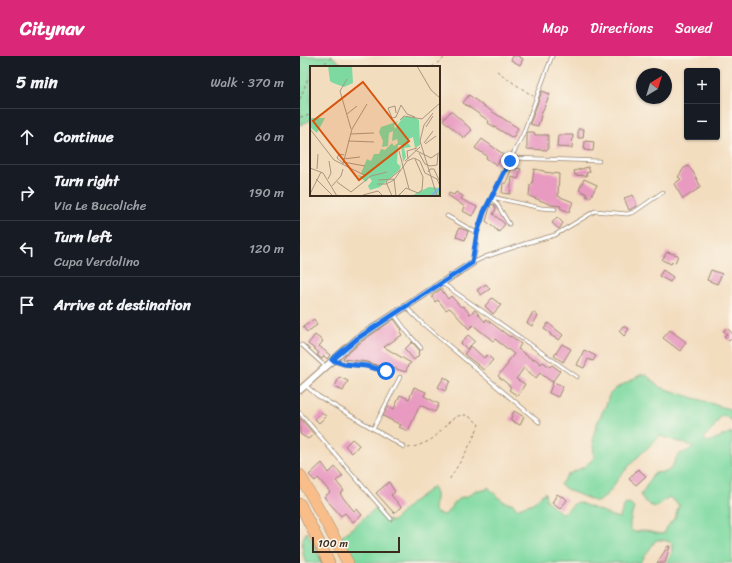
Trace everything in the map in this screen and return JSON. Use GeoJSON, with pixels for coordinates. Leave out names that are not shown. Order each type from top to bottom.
{"type":"FeatureCollection","features":[{"type":"Feature","properties":{"kind":"highway"},"geometry":{"type":"LineString","coordinates":[[300,475],[348,563]]}},
{"type":"Feature","properties":{"kind":"highway"},"geometry":{"type":"LineString","coordinates":[[302,509],[329,563]]}},
{"type":"Feature","properties":{"kind":"street"},"geometry":{"type":"LineString","coordinates":[[300,390],[358,338],[472,263]]}},
{"type":"Feature","properties":{"kind":"lane"},"geometry":{"type":"LineString","coordinates":[[472,263],[477,233],[484,212],[523,134],[552,56]]}},
{"type":"Feature","properties":{"kind":"lane"},"geometry":{"type":"LineString","coordinates":[[512,158],[599,162]]}},
{"type":"Feature","properties":{"kind":"lane"},"geometry":{"type":"LineString","coordinates":[[472,263],[520,245],[555,235],[595,211],[627,214],[634,212],[663,192]]}},
{"type":"Feature","properties":{"kind":"lane"},"geometry":{"type":"LineString","coordinates":[[492,197],[541,208],[555,209]]}},
{"type":"Feature","properties":{"kind":"lane"},"geometry":{"type":"LineString","coordinates":[[492,197],[509,224]]}},
{"type":"Feature","properties":{"kind":"lane"},"geometry":{"type":"LineString","coordinates":[[448,216],[477,233]]}},
{"type":"Feature","properties":{"kind":"lane"},"geometry":{"type":"LineString","coordinates":[[442,283],[577,377]]}},
{"type":"Feature","properties":{"kind":"lane"},"geometry":{"type":"LineString","coordinates":[[406,307],[422,323],[539,422]]}},
{"type":"Feature","properties":{"kind":"lane"},"geometry":{"type":"LineString","coordinates":[[394,314],[421,348]]}},
{"type":"Feature","properties":{"kind":"lane"},"geometry":{"type":"LineString","coordinates":[[300,346],[302,345],[326,367]]}},
{"type":"Feature","properties":{"kind":"lane"},"geometry":{"type":"LineString","coordinates":[[332,360],[344,364],[366,366],[386,371]]}},
{"type":"Feature","properties":{"kind":"lane"},"geometry":{"type":"LineString","coordinates":[[373,429],[400,377]]}},
{"type":"Feature","properties":{"kind":"lane"},"geometry":{"type":"LineString","coordinates":[[306,386],[318,396],[404,447]]}},
{"type":"Feature","properties":{"kind":"lane"},"geometry":{"type":"LineString","coordinates":[[300,413],[391,519]]}},
{"type":"Feature","properties":{"kind":"path"},"geometry":{"type":"LineString","coordinates":[[321,66],[333,56]]}},
{"type":"Feature","properties":{"kind":"path"},"geometry":{"type":"LineString","coordinates":[[433,66],[447,56]]}},
{"type":"Feature","properties":{"kind":"path"},"geometry":{"type":"LineString","coordinates":[[497,70],[536,98]]}},
{"type":"Feature","properties":{"kind":"path"},"geometry":{"type":"LineString","coordinates":[[300,99],[310,76]]}},
{"type":"Feature","properties":{"kind":"path"},"geometry":{"type":"LineString","coordinates":[[300,117],[310,115]]}},
{"type":"Feature","properties":{"kind":"path"},"geometry":{"type":"LineString","coordinates":[[404,447],[410,448],[432,439],[455,418],[465,415],[479,424],[469,447],[449,480]]}},
{"type":"Feature","properties":{"kind":"green space"},"geometry":{"type":"Polygon","coordinates":[[[300,56],[332,56],[344,66],[310,66],[310,120],[300,125],[300,56]]]}},
{"type":"Feature","properties":{"kind":"green space"},"geometry":{"type":"Polygon","coordinates":[[[642,374],[646,375],[660,387],[732,410],[732,421],[725,416],[721,416],[712,430],[706,435],[704,440],[708,442],[732,432],[732,563],[667,563],[672,552],[672,543],[664,540],[656,540],[640,563],[354,563],[340,538],[377,507],[385,518],[392,522],[411,503],[433,487],[436,494],[434,510],[439,514],[445,515],[455,502],[462,497],[466,497],[476,490],[486,490],[488,487],[499,498],[505,502],[512,503],[517,509],[533,503],[545,492],[546,500],[561,513],[577,502],[611,516],[620,518],[626,503],[631,504],[634,507],[630,525],[630,529],[632,531],[664,534],[665,530],[675,517],[679,505],[669,497],[656,507],[651,506],[643,499],[641,495],[654,473],[669,470],[680,454],[693,446],[660,436],[627,469],[605,497],[597,502],[570,491],[560,485],[567,475],[584,467],[594,458],[593,437],[609,395],[615,389],[642,374]]]}},
{"type":"Feature","properties":{"kind":"green space"},"geometry":{"type":"Polygon","coordinates":[[[307,532],[323,563],[306,563],[302,546],[303,538],[307,532]]]}},
{"type":"Feature","properties":{"kind":"building"},"geometry":{"type":"Polygon","coordinates":[[[513,56],[518,56],[523,59],[520,65],[511,60],[513,56]]]}},
{"type":"Feature","properties":{"kind":"building"},"geometry":{"type":"Polygon","coordinates":[[[542,91],[550,94],[538,126],[530,124],[542,91]]]}},
{"type":"Feature","properties":{"kind":"building"},"geometry":{"type":"Polygon","coordinates":[[[469,95],[518,128],[513,138],[488,123],[489,121],[463,103],[469,95]]]}},
{"type":"Feature","properties":{"kind":"building"},"geometry":{"type":"Polygon","coordinates":[[[451,111],[472,130],[464,138],[443,120],[451,111]]]}},
{"type":"Feature","properties":{"kind":"building"},"geometry":{"type":"Polygon","coordinates":[[[578,129],[584,129],[583,138],[578,138],[578,129]]]}},
{"type":"Feature","properties":{"kind":"building"},"geometry":{"type":"Polygon","coordinates":[[[527,132],[534,132],[535,135],[548,135],[548,150],[527,149],[527,132]]]}},
{"type":"Feature","properties":{"kind":"building"},"geometry":{"type":"Polygon","coordinates":[[[558,135],[573,135],[572,148],[557,147],[558,135]]]}},
{"type":"Feature","properties":{"kind":"building"},"geometry":{"type":"Polygon","coordinates":[[[482,139],[503,154],[497,165],[475,148],[482,139]]]}},
{"type":"Feature","properties":{"kind":"building"},"geometry":{"type":"Polygon","coordinates":[[[585,141],[594,142],[593,151],[584,150],[585,141]]]}},
{"type":"Feature","properties":{"kind":"building"},"geometry":{"type":"Polygon","coordinates":[[[688,166],[701,187],[683,199],[674,184],[681,179],[678,177],[684,168],[688,166]]]}},
{"type":"Feature","properties":{"kind":"building"},"geometry":{"type":"Polygon","coordinates":[[[512,167],[521,169],[518,179],[512,177],[510,194],[502,193],[503,183],[506,183],[512,167]]]}},
{"type":"Feature","properties":{"kind":"building"},"geometry":{"type":"Polygon","coordinates":[[[588,167],[590,172],[586,173],[587,176],[575,175],[574,171],[588,167]]]}},
{"type":"Feature","properties":{"kind":"building"},"geometry":{"type":"Polygon","coordinates":[[[534,169],[559,174],[558,196],[573,202],[569,212],[560,208],[561,206],[552,205],[529,196],[534,169]]]}},
{"type":"Feature","properties":{"kind":"building"},"geometry":{"type":"Polygon","coordinates":[[[584,179],[597,185],[590,198],[586,196],[587,194],[579,190],[584,179]]]}},
{"type":"Feature","properties":{"kind":"building"},"geometry":{"type":"Polygon","coordinates":[[[456,192],[463,196],[461,199],[477,207],[472,216],[463,211],[465,207],[448,195],[449,193],[454,195],[456,192]]]}},
{"type":"Feature","properties":{"kind":"building"},"geometry":{"type":"Polygon","coordinates":[[[633,195],[637,206],[629,210],[624,198],[633,195]]]}},
{"type":"Feature","properties":{"kind":"building"},"geometry":{"type":"Polygon","coordinates":[[[491,204],[494,205],[496,209],[493,214],[505,224],[499,232],[486,221],[491,204]]]}},
{"type":"Feature","properties":{"kind":"building"},"geometry":{"type":"Polygon","coordinates":[[[557,217],[563,223],[559,229],[552,223],[557,217]]]}},
{"type":"Feature","properties":{"kind":"building"},"geometry":{"type":"Polygon","coordinates":[[[459,228],[468,231],[465,240],[456,237],[459,228]]]}},
{"type":"Feature","properties":{"kind":"building"},"geometry":{"type":"Polygon","coordinates":[[[667,252],[678,255],[675,263],[672,262],[671,264],[662,260],[667,252]]]}},
{"type":"Feature","properties":{"kind":"building"},"geometry":{"type":"Polygon","coordinates":[[[663,270],[673,277],[670,282],[659,276],[663,270]]]}},
{"type":"Feature","properties":{"kind":"building"},"geometry":{"type":"Polygon","coordinates":[[[711,270],[722,274],[717,284],[707,280],[711,270]]]}},
{"type":"Feature","properties":{"kind":"building"},"geometry":{"type":"Polygon","coordinates":[[[486,284],[490,289],[481,295],[477,290],[486,284]]]}},
{"type":"Feature","properties":{"kind":"building"},"geometry":{"type":"Polygon","coordinates":[[[441,289],[448,299],[451,296],[470,314],[475,310],[485,322],[486,319],[510,337],[511,336],[521,344],[518,349],[533,360],[534,358],[541,364],[543,362],[550,367],[552,365],[560,371],[552,382],[540,373],[536,378],[524,368],[516,379],[525,384],[518,396],[509,390],[511,387],[498,376],[514,354],[495,339],[493,341],[473,325],[469,329],[451,309],[449,308],[446,310],[438,300],[435,302],[432,296],[441,289]]]}},
{"type":"Feature","properties":{"kind":"building"},"geometry":{"type":"Polygon","coordinates":[[[492,298],[501,305],[493,314],[485,306],[492,298]]]}},
{"type":"Feature","properties":{"kind":"building"},"geometry":{"type":"Polygon","coordinates":[[[533,312],[538,316],[532,326],[527,323],[533,312]]]}},
{"type":"Feature","properties":{"kind":"building"},"geometry":{"type":"Polygon","coordinates":[[[314,319],[317,325],[307,332],[303,327],[314,319]]]}},
{"type":"Feature","properties":{"kind":"building"},"geometry":{"type":"Polygon","coordinates":[[[394,319],[402,330],[400,332],[402,335],[384,347],[411,363],[408,365],[406,372],[367,362],[343,359],[361,342],[394,319]]]}},
{"type":"Feature","properties":{"kind":"building"},"geometry":{"type":"Polygon","coordinates":[[[548,323],[563,335],[559,340],[550,335],[551,334],[544,329],[548,323]]]}},
{"type":"Feature","properties":{"kind":"building"},"geometry":{"type":"Polygon","coordinates":[[[623,326],[629,329],[624,336],[619,331],[623,326]]]}},
{"type":"Feature","properties":{"kind":"building"},"geometry":{"type":"Polygon","coordinates":[[[727,328],[732,333],[732,338],[729,341],[724,336],[727,334],[723,331],[727,328]]]}},
{"type":"Feature","properties":{"kind":"building"},"geometry":{"type":"Polygon","coordinates":[[[670,330],[686,342],[680,351],[663,338],[670,330]]]}},
{"type":"Feature","properties":{"kind":"building"},"geometry":{"type":"Polygon","coordinates":[[[315,335],[323,341],[319,346],[330,355],[327,359],[324,356],[322,359],[317,355],[319,353],[308,344],[315,335]]]}},
{"type":"Feature","properties":{"kind":"building"},"geometry":{"type":"Polygon","coordinates":[[[468,335],[475,341],[467,349],[461,343],[468,335]]]}},
{"type":"Feature","properties":{"kind":"building"},"geometry":{"type":"Polygon","coordinates":[[[412,342],[420,351],[418,353],[419,355],[414,360],[405,349],[412,342]]]}},
{"type":"Feature","properties":{"kind":"building"},"geometry":{"type":"Polygon","coordinates":[[[562,344],[571,349],[563,362],[554,356],[562,344]]]}},
{"type":"Feature","properties":{"kind":"building"},"geometry":{"type":"Polygon","coordinates":[[[471,346],[484,358],[487,355],[493,360],[484,370],[464,354],[471,346]]]}},
{"type":"Feature","properties":{"kind":"building"},"geometry":{"type":"Polygon","coordinates":[[[584,350],[596,356],[593,361],[588,359],[584,368],[577,365],[584,350]]]}},
{"type":"Feature","properties":{"kind":"building"},"geometry":{"type":"Polygon","coordinates":[[[339,377],[348,381],[343,391],[335,387],[339,377]]]}},
{"type":"Feature","properties":{"kind":"building"},"geometry":{"type":"Polygon","coordinates":[[[444,377],[450,381],[445,391],[438,387],[444,377]]]}},
{"type":"Feature","properties":{"kind":"building"},"geometry":{"type":"Polygon","coordinates":[[[553,382],[563,386],[558,397],[549,393],[553,382]]]}},
{"type":"Feature","properties":{"kind":"building"},"geometry":{"type":"Polygon","coordinates":[[[414,387],[426,392],[424,396],[439,404],[435,412],[420,405],[408,431],[399,427],[401,425],[383,416],[388,406],[394,409],[400,395],[409,399],[414,387]]]}},
{"type":"Feature","properties":{"kind":"building"},"geometry":{"type":"Polygon","coordinates":[[[514,411],[524,417],[520,425],[510,420],[514,411]]]}},
{"type":"Feature","properties":{"kind":"building"},"geometry":{"type":"Polygon","coordinates":[[[321,412],[326,416],[319,423],[315,419],[321,412]]]}},
{"type":"Feature","properties":{"kind":"building"},"geometry":{"type":"Polygon","coordinates":[[[300,418],[314,434],[308,439],[300,434],[300,418]]]}},
{"type":"Feature","properties":{"kind":"building"},"geometry":{"type":"Polygon","coordinates":[[[352,439],[359,445],[352,453],[345,446],[352,439]]]}},
{"type":"Feature","properties":{"kind":"building"},"geometry":{"type":"Polygon","coordinates":[[[322,463],[329,473],[335,467],[343,476],[336,481],[344,491],[340,494],[354,511],[357,509],[362,515],[353,522],[345,513],[341,516],[324,497],[330,492],[318,478],[315,481],[309,475],[322,463]]]}},
{"type":"Feature","properties":{"kind":"building"},"geometry":{"type":"Polygon","coordinates":[[[638,469],[646,476],[636,485],[629,479],[638,469]]]}},
{"type":"Feature","properties":{"kind":"building"},"geometry":{"type":"Polygon","coordinates":[[[389,482],[395,492],[391,495],[401,507],[394,513],[376,493],[389,482]]]}},
{"type":"Feature","properties":{"kind":"building"},"geometry":{"type":"Polygon","coordinates":[[[557,494],[562,497],[563,496],[567,500],[560,509],[552,503],[557,494]]]}},
{"type":"Feature","properties":{"kind":"building"},"geometry":{"type":"Polygon","coordinates":[[[668,546],[670,546],[665,563],[657,563],[668,546]]]}},
{"type":"Feature","properties":{"kind":"route"},"geometry":{"type":"LineString","coordinates":[[386,371],[366,366],[344,364],[332,360],[358,338],[472,263],[476,248],[477,233],[484,212],[510,161]]}}]}
